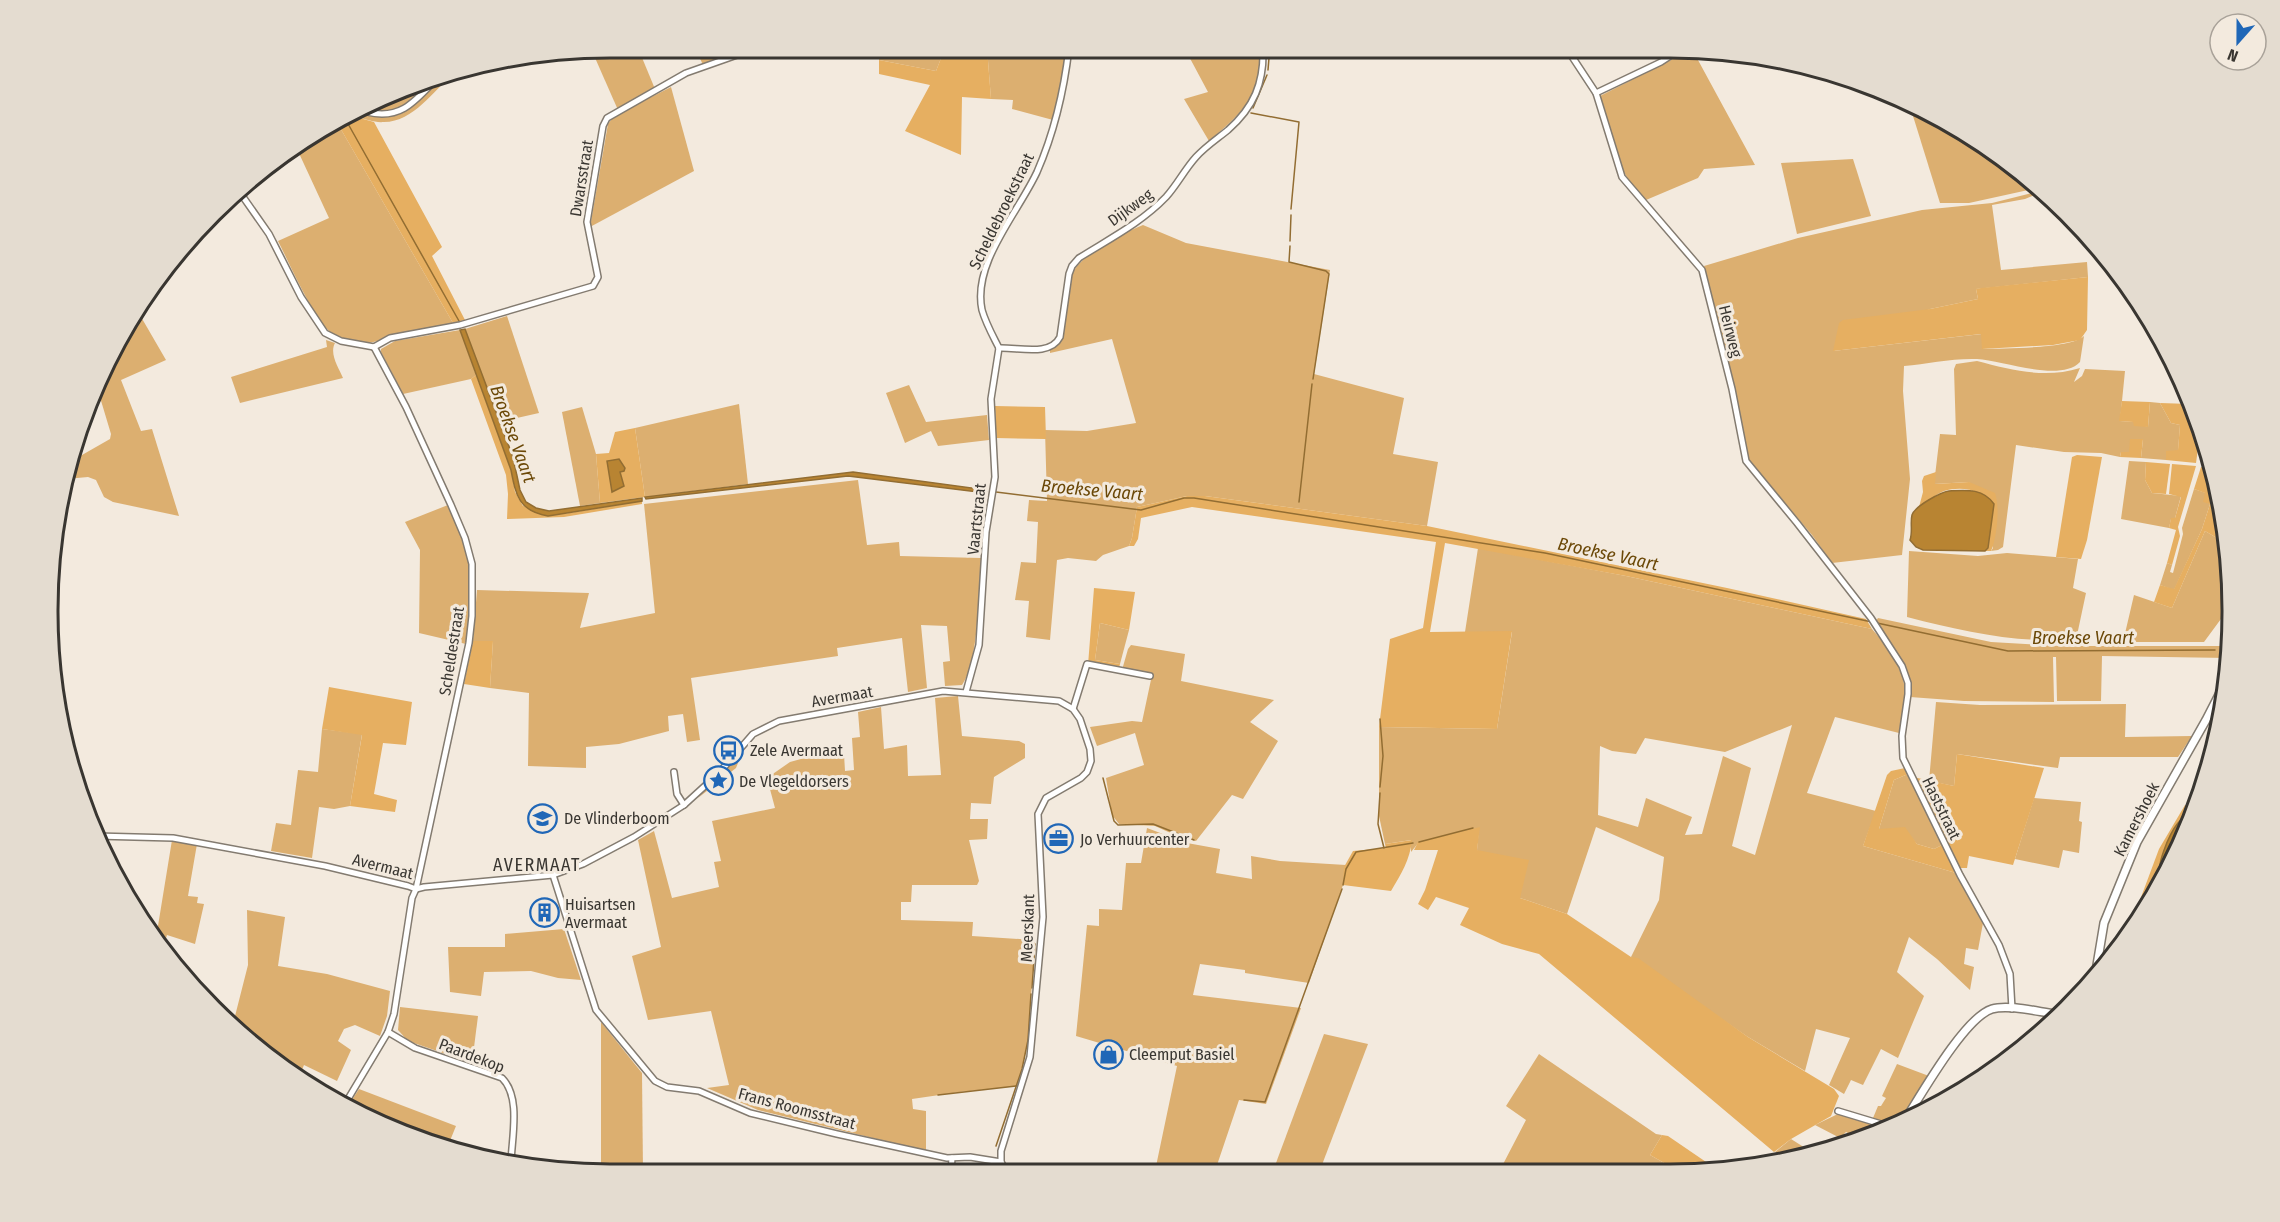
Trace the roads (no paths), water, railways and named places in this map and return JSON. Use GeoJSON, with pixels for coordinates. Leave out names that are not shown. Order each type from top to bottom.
{"type":"FeatureCollection","features":[{"type":"Feature","properties":{"kind":"street","name":"Dwarsstraat"},"geometry":{"type":"LineString","coordinates":[[374,347],[390,338],[460,325],[593,286],[598,277],[587,228],[587,213],[607,118],[686,73],[729,58]]}},
{"type":"Feature","properties":{"kind":"street","name":"Scheldebroekstraat"},"geometry":{"type":"LineString","coordinates":[[999,348],[982,309],[982,281],[988,261],[1044,156],[1057,116],[1067,58]]}},
{"type":"Feature","properties":{"kind":"street","name":"Dijkweg"},"geometry":{"type":"LineString","coordinates":[[999,348],[1046,348],[1058,342],[1072,266],[1079,258],[1144,218],[1168,195],[1197,156],[1238,120],[1251,103],[1261,83],[1263,58]]}},
{"type":"Feature","properties":{"kind":"street","name":"Heirweg"},"geometry":{"type":"LineString","coordinates":[[1573,58],[1596,93],[1622,177],[1702,270],[1732,389],[1746,461],[1872,619]]}},
{"type":"Feature","properties":{"kind":"street"},"geometry":{"type":"LineString","coordinates":[[1596,93],[1667,58]]}},
{"type":"Feature","properties":{"kind":"street"},"geometry":{"type":"LineString","coordinates":[[372,113],[382,115],[399,112],[422,92]]}},
{"type":"Feature","properties":{"kind":"street"},"geometry":{"type":"LineString","coordinates":[[244,199],[269,234],[301,297],[325,333],[341,341],[374,347]]}},
{"type":"Feature","properties":{"kind":"street","name":"Scheldestraat"},"geometry":{"type":"LineString","coordinates":[[349,1097],[388,1032],[394,1014],[412,898],[416,889],[472,616],[472,564],[465,538],[406,407],[374,347]]}},
{"type":"Feature","properties":{"kind":"street","name":"Vaartstraat"},"geometry":{"type":"LineString","coordinates":[[966,692],[979,645],[986,532],[995,460],[991,399],[999,348]]}},
{"type":"Feature","properties":{"kind":"street","name":"Haststraat"},"geometry":{"type":"LineString","coordinates":[[1872,619],[1895,654],[1908,682],[1908,699],[1902,736],[1903,758],[1960,875],[1999,945],[2010,974],[2012,1009]]}},
{"type":"Feature","properties":{"kind":"street"},"geometry":{"type":"LineString","coordinates":[[966,692],[1021,699],[1052,699],[1068,704],[1073,709],[1086,664],[1150,676]]}},
{"type":"Feature","properties":{"kind":"street","name":"Avermaat"},"geometry":{"type":"LineString","coordinates":[[107,836],[173,838],[325,866],[408,885],[416,889],[424,886],[553,874],[583,864],[634,837],[684,805],[718,774],[743,743],[768,724],[943,691],[966,692]]}},
{"type":"Feature","properties":{"kind":"street","name":"Kamershoek"},"geometry":{"type":"LineString","coordinates":[[2099,957],[2104,923],[2137,842],[2213,706]]}},
{"type":"Feature","properties":{"kind":"street","name":"Meerskant"},"geometry":{"type":"LineString","coordinates":[[1000,1161],[1001,1151],[1027,1069],[1033,1023],[1042,917],[1038,814],[1046,798],[1081,778],[1087,772],[1091,761],[1090,749],[1080,719],[1073,709]]}},
{"type":"Feature","properties":{"kind":"street"},"geometry":{"type":"LineString","coordinates":[[674,772],[677,794],[684,805]]}},
{"type":"Feature","properties":{"kind":"street","name":"Frans Roomsstraat"},"geometry":{"type":"LineString","coordinates":[[553,874],[596,1010],[638,1063],[655,1080],[668,1087],[699,1090],[750,1113],[922,1153],[952,1158],[970,1157],[1000,1161]]}},
{"type":"Feature","properties":{"kind":"street"},"geometry":{"type":"LineString","coordinates":[[1914,1107],[1957,1041],[1990,1009],[2048,1013]]}},
{"type":"Feature","properties":{"kind":"street","name":"Paardekop"},"geometry":{"type":"LineString","coordinates":[[388,1032],[415,1048],[502,1077],[510,1086],[513,1104],[511,1154]]}},
{"type":"Feature","properties":{"kind":"street"},"geometry":{"type":"LineString","coordinates":[[1838,1111],[1876,1123]]}},
{"type":"Feature","properties":{"kind":"street"},"geometry":{"type":"LineString","coordinates":[[952,1158],[952,1164]]}},
{"type":"Feature","properties":{"kind":"waterway"},"geometry":{"type":"LineString","coordinates":[[1268,70],[1269,58],[1389,58]]}},
{"type":"Feature","properties":{"kind":"waterway"},"geometry":{"type":"LineString","coordinates":[[1253,108],[1267,75]]}},
{"type":"Feature","properties":{"kind":"waterway"},"geometry":{"type":"LineString","coordinates":[[1251,113],[1299,122],[1291,209]]}},
{"type":"Feature","properties":{"kind":"waterway","name":"Broekse Vaart"},"geometry":{"type":"LineString","coordinates":[[349,125],[459,321]]}},
{"type":"Feature","properties":{"kind":"waterway"},"geometry":{"type":"LineString","coordinates":[[1290,241],[1291,215]]}},
{"type":"Feature","properties":{"kind":"waterway"},"geometry":{"type":"LineString","coordinates":[[1290,246],[1289,262],[1326,271],[1329,274],[1313,379]]}},
{"type":"Feature","properties":{"kind":"waterway"},"geometry":{"type":"LineString","coordinates":[[1299,502],[1312,384]]}},
{"type":"Feature","properties":{"kind":"waterway","name":"Broekse Vaart"},"geometry":{"type":"LineString","coordinates":[[996,492],[1141,510],[1184,498],[1194,498],[1545,553],[1872,622]]}},
{"type":"Feature","properties":{"kind":"waterway","name":"Broekse Vaart"},"geometry":{"type":"LineString","coordinates":[[1877,623],[2008,651],[2215,650]]}},
{"type":"Feature","properties":{"kind":"waterway"},"geometry":{"type":"LineString","coordinates":[[1380,719],[1383,756],[1380,787]]}},
{"type":"Feature","properties":{"kind":"waterway"},"geometry":{"type":"LineString","coordinates":[[1103,778],[1114,821],[1118,825],[1153,824],[1194,840]]}},
{"type":"Feature","properties":{"kind":"waterway"},"geometry":{"type":"LineString","coordinates":[[1380,793],[1378,824],[1384,848]]}},
{"type":"Feature","properties":{"kind":"waterway"},"geometry":{"type":"LineString","coordinates":[[1419,842],[1473,828]]}},
{"type":"Feature","properties":{"kind":"waterway"},"geometry":{"type":"LineString","coordinates":[[1343,885],[1346,869],[1356,852],[1413,843]]}},
{"type":"Feature","properties":{"kind":"waterway"},"geometry":{"type":"LineString","coordinates":[[1244,1100],[1265,1102],[1342,889]]}},
{"type":"Feature","properties":{"kind":"waterway"},"geometry":{"type":"LineString","coordinates":[[1032,988],[1035,944]]}},
{"type":"Feature","properties":{"kind":"waterway"},"geometry":{"type":"LineString","coordinates":[[996,1146],[1022,1069],[1028,1040],[1031,994]]}},
{"type":"Feature","properties":{"kind":"waterway"},"geometry":{"type":"LineString","coordinates":[[938,1095],[1016,1086]]}},
{"type":"Feature","properties":{"kind":"place","name":"Zele Avermaat"},"geometry":{"type":"Point","coordinates":[729,750]}},
{"type":"Feature","properties":{"kind":"place","name":"De Vlegeldorsers"},"geometry":{"type":"Point","coordinates":[718,781]}},
{"type":"Feature","properties":{"kind":"place","name":"De Vlinderboom"},"geometry":{"type":"Point","coordinates":[543,818]}},
{"type":"Feature","properties":{"kind":"place","name":"Jo Verhuurcenter"},"geometry":{"type":"Point","coordinates":[1059,839]}},
{"type":"Feature","properties":{"kind":"place","name":"Huisartsen Avermaat"},"geometry":{"type":"Point","coordinates":[544,913]}},
{"type":"Feature","properties":{"kind":"place","name":"Cleemput Basiel"},"geometry":{"type":"Point","coordinates":[1108,1054]}},
{"type":"Feature","properties":{"kind":"district","name":"AVERMAAT"},"geometry":{"type":"Point","coordinates":[537,865]}}]}
